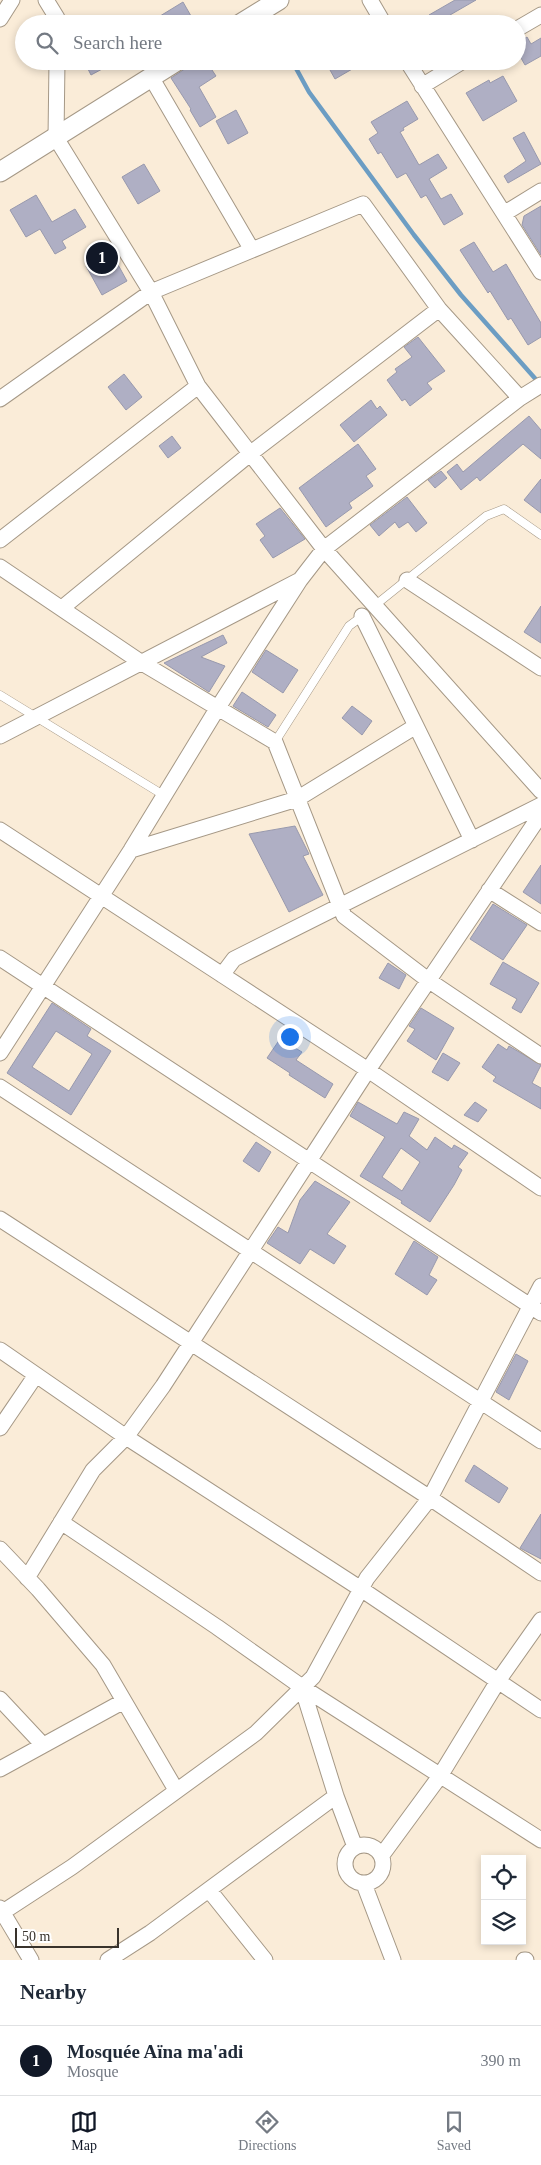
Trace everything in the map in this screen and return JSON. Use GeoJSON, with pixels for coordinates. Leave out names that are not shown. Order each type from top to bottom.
{"type":"FeatureCollection","features":[{"type":"Feature","properties":{"kind":"street"},"geometry":{"type":"LineString","coordinates":[[0,19],[12,0]]}},
{"type":"Feature","properties":{"kind":"street"},"geometry":{"type":"LineString","coordinates":[[46,0],[56,15]]}},
{"type":"Feature","properties":{"kind":"street"},"geometry":{"type":"LineString","coordinates":[[255,15],[279,0]]}},
{"type":"Feature","properties":{"kind":"street"},"geometry":{"type":"LineString","coordinates":[[370,0],[379,15]]}},
{"type":"Feature","properties":{"kind":"street"},"geometry":{"type":"LineString","coordinates":[[526,24],[541,15]]}},
{"type":"Feature","properties":{"kind":"street"},"geometry":{"type":"LineString","coordinates":[[57,70],[56,138],[151,292],[198,386],[324,549],[541,791]]}},
{"type":"Feature","properties":{"kind":"street"},"geometry":{"type":"LineString","coordinates":[[0,172],[162,70]]}},
{"type":"Feature","properties":{"kind":"street"},"geometry":{"type":"LineString","coordinates":[[412,70],[541,272]]}},
{"type":"Feature","properties":{"kind":"street"},"geometry":{"type":"LineString","coordinates":[[422,86],[448,70]]}},
{"type":"Feature","properties":{"kind":"street"},"geometry":{"type":"LineString","coordinates":[[151,77],[252,250]]}},
{"type":"Feature","properties":{"kind":"street"},"geometry":{"type":"LineString","coordinates":[[505,213],[541,191]]}},
{"type":"Feature","properties":{"kind":"street"},"geometry":{"type":"LineString","coordinates":[[0,399],[151,292],[363,204],[439,309],[520,398]]}},
{"type":"Feature","properties":{"kind":"street"},"geometry":{"type":"LineString","coordinates":[[62,608],[251,453],[439,309]]}},
{"type":"Feature","properties":{"kind":"street"},"geometry":{"type":"LineString","coordinates":[[0,540],[198,386]]}},
{"type":"Feature","properties":{"kind":"street"},"geometry":{"type":"LineString","coordinates":[[0,1053],[131,850],[217,709],[300,580],[324,549],[538,386]]}},
{"type":"Feature","properties":{"kind":"street"},"geometry":{"type":"LineString","coordinates":[[0,567],[142,663],[275,742],[344,916],[428,980],[541,1056]]}},
{"type":"Feature","properties":{"kind":"street"},"geometry":{"type":"LineString","coordinates":[[0,736],[300,580]]}},
{"type":"Feature","properties":{"kind":"street"},"geometry":{"type":"LineString","coordinates":[[407,580],[541,668]]}},
{"type":"Feature","properties":{"kind":"street"},"geometry":{"type":"LineString","coordinates":[[362,616],[472,840]]}},
{"type":"Feature","properties":{"kind":"street"},"geometry":{"type":"LineString","coordinates":[[131,850],[297,799],[416,726]]}},
{"type":"Feature","properties":{"kind":"street"},"geometry":{"type":"LineString","coordinates":[[222,975],[234,959],[541,805]]}},
{"type":"Feature","properties":{"kind":"street"},"geometry":{"type":"LineString","coordinates":[[27,1578],[93,1470],[126,1437],[191,1343],[368,1070],[541,814]]}},
{"type":"Feature","properties":{"kind":"street"},"geometry":{"type":"LineString","coordinates":[[0,830],[368,1070],[541,1188]]}},
{"type":"Feature","properties":{"kind":"street"},"geometry":{"type":"LineString","coordinates":[[490,890],[541,923]]}},
{"type":"Feature","properties":{"kind":"street"},"geometry":{"type":"LineString","coordinates":[[0,958],[536,1310]]}},
{"type":"Feature","properties":{"kind":"street"},"geometry":{"type":"LineString","coordinates":[[0,1087],[541,1440]]}},
{"type":"Feature","properties":{"kind":"street"},"geometry":{"type":"LineString","coordinates":[[0,1219],[430,1498],[541,1573]]}},
{"type":"Feature","properties":{"kind":"street"},"geometry":{"type":"LineString","coordinates":[[31,1960],[1,1912],[72,1867],[256,1733],[313,1676],[366,1578],[430,1498],[481,1400],[536,1310],[541,1286]]}},
{"type":"Feature","properties":{"kind":"street"},"geometry":{"type":"LineString","coordinates":[[0,1350],[126,1437],[361,1589],[541,1710]]}},
{"type":"Feature","properties":{"kind":"street"},"geometry":{"type":"LineString","coordinates":[[0,1428],[36,1375]]}},
{"type":"Feature","properties":{"kind":"street"},"geometry":{"type":"LineString","coordinates":[[61,1522],[302,1687],[541,1840]]}},
{"type":"Feature","properties":{"kind":"street"},"geometry":{"type":"LineString","coordinates":[[0,1549],[103,1665],[176,1790]]}},
{"type":"Feature","properties":{"kind":"street"},"geometry":{"type":"LineString","coordinates":[[382,1855],[440,1776],[498,1681],[541,1620]]}},
{"type":"Feature","properties":{"kind":"street"},"geometry":{"type":"LineString","coordinates":[[302,1687],[336,1796],[355,1847]]}},
{"type":"Feature","properties":{"kind":"street"},"geometry":{"type":"LineString","coordinates":[[0,1698],[43,1745]]}},
{"type":"Feature","properties":{"kind":"street"},"geometry":{"type":"LineString","coordinates":[[0,1768],[124,1701]]}},
{"type":"Feature","properties":{"kind":"street"},"geometry":{"type":"LineString","coordinates":[[108,1960],[150,1933],[336,1796]]}},
{"type":"Feature","properties":{"kind":"street"},"geometry":{"type":"LineString","coordinates":[[367,1845],[373,1847],[382,1855],[384,1868],[376,1880],[364,1884],[352,1880],[345,1869],[346,1856],[355,1847],[367,1845]]}},
{"type":"Feature","properties":{"kind":"street"},"geometry":{"type":"LineString","coordinates":[[364,1884],[393,1960]]}},
{"type":"Feature","properties":{"kind":"street"},"geometry":{"type":"LineString","coordinates":[[209,1890],[265,1960]]}},
{"type":"Feature","properties":{"kind":"lane"},"geometry":{"type":"LineString","coordinates":[[275,742],[349,626],[486,516],[504,509],[541,535]]}},
{"type":"Feature","properties":{"kind":"lane"},"geometry":{"type":"LineString","coordinates":[[0,696],[164,796]]}},
{"type":"Feature","properties":{"kind":"building"},"geometry":{"type":"Polygon","coordinates":[[[455,0],[476,0],[450,15],[429,15],[455,0]]]}},
{"type":"Feature","properties":{"kind":"building"},"geometry":{"type":"Polygon","coordinates":[[[183,2],[190,15],[162,15],[183,2]]]}},
{"type":"Feature","properties":{"kind":"building"},"geometry":{"type":"Polygon","coordinates":[[[526,38],[531,44],[541,38],[541,56],[526,64],[526,38]]]}},
{"type":"Feature","properties":{"kind":"building"},"geometry":{"type":"Polygon","coordinates":[[[88,70],[100,70],[91,75],[88,70]]]}},
{"type":"Feature","properties":{"kind":"building"},"geometry":{"type":"Polygon","coordinates":[[[183,70],[212,70],[216,76],[199,87],[216,117],[200,127],[171,78],[183,70]]]}},
{"type":"Feature","properties":{"kind":"building"},"geometry":{"type":"Polygon","coordinates":[[[330,70],[350,70],[335,79],[330,70]]]}},
{"type":"Feature","properties":{"kind":"building"},"geometry":{"type":"Polygon","coordinates":[[[503,76],[517,101],[483,121],[466,93],[489,80],[490,83],[503,76]]]}},
{"type":"Feature","properties":{"kind":"building"},"geometry":{"type":"Polygon","coordinates":[[[407,101],[418,119],[400,132],[419,165],[438,154],[447,168],[429,179],[441,199],[451,194],[463,214],[444,225],[426,195],[421,198],[406,173],[397,178],[381,152],[378,154],[369,139],[378,133],[371,122],[407,101]]]}},
{"type":"Feature","properties":{"kind":"building"},"geometry":{"type":"Polygon","coordinates":[[[236,110],[248,133],[228,144],[216,121],[236,110]]]}},
{"type":"Feature","properties":{"kind":"building"},"geometry":{"type":"Polygon","coordinates":[[[524,132],[541,164],[508,183],[504,176],[526,161],[513,138],[524,132]]]}},
{"type":"Feature","properties":{"kind":"building"},"geometry":{"type":"Polygon","coordinates":[[[144,164],[160,191],[138,204],[122,177],[144,164]]]}},
{"type":"Feature","properties":{"kind":"building"},"geometry":{"type":"Polygon","coordinates":[[[36,195],[52,222],[75,209],[86,227],[62,241],[66,248],[55,254],[40,229],[26,237],[10,210],[36,195]]]}},
{"type":"Feature","properties":{"kind":"building"},"geometry":{"type":"Polygon","coordinates":[[[541,206],[541,255],[522,225],[524,216],[541,206]]]}},
{"type":"Feature","properties":{"kind":"building"},"geometry":{"type":"Polygon","coordinates":[[[474,242],[493,272],[506,264],[541,323],[541,337],[528,345],[511,318],[508,320],[490,291],[488,293],[460,250],[474,242]]]}},
{"type":"Feature","properties":{"kind":"building"},"geometry":{"type":"Polygon","coordinates":[[[111,252],[127,281],[102,295],[86,266],[111,252]]]}},
{"type":"Feature","properties":{"kind":"building"},"geometry":{"type":"Polygon","coordinates":[[[418,337],[445,371],[427,383],[432,389],[410,406],[405,399],[402,401],[387,380],[397,372],[395,369],[412,357],[404,347],[418,337]]]}},
{"type":"Feature","properties":{"kind":"building"},"geometry":{"type":"Polygon","coordinates":[[[124,374],[142,397],[126,410],[108,387],[124,374]]]}},
{"type":"Feature","properties":{"kind":"building"},"geometry":{"type":"Polygon","coordinates":[[[371,400],[377,409],[380,406],[387,415],[354,442],[340,425],[371,400]]]}},
{"type":"Feature","properties":{"kind":"building"},"geometry":{"type":"Polygon","coordinates":[[[529,416],[541,430],[541,459],[523,444],[480,481],[477,477],[461,490],[447,472],[457,464],[463,472],[529,416]]]}},
{"type":"Feature","properties":{"kind":"building"},"geometry":{"type":"Polygon","coordinates":[[[172,436],[181,448],[168,458],[159,446],[172,436]]]}},
{"type":"Feature","properties":{"kind":"building"},"geometry":{"type":"Polygon","coordinates":[[[358,444],[376,469],[366,476],[373,486],[349,503],[352,508],[326,527],[299,488],[358,444]]]}},
{"type":"Feature","properties":{"kind":"building"},"geometry":{"type":"Polygon","coordinates":[[[441,471],[447,478],[435,488],[428,480],[441,471]]]}},
{"type":"Feature","properties":{"kind":"building"},"geometry":{"type":"Polygon","coordinates":[[[541,479],[541,513],[524,500],[541,479]]]}},
{"type":"Feature","properties":{"kind":"building"},"geometry":{"type":"Polygon","coordinates":[[[407,497],[427,523],[416,532],[408,522],[399,528],[395,522],[379,536],[370,525],[407,497]]]}},
{"type":"Feature","properties":{"kind":"building"},"geometry":{"type":"Polygon","coordinates":[[[280,508],[305,539],[273,558],[260,540],[265,536],[256,524],[280,508]]]}},
{"type":"Feature","properties":{"kind":"building"},"geometry":{"type":"Polygon","coordinates":[[[541,606],[541,643],[524,632],[541,606]]]}},
{"type":"Feature","properties":{"kind":"building"},"geometry":{"type":"Polygon","coordinates":[[[223,635],[227,643],[201,657],[225,666],[209,692],[164,663],[223,635]]]}},
{"type":"Feature","properties":{"kind":"building"},"geometry":{"type":"Polygon","coordinates":[[[266,650],[298,670],[283,693],[252,672],[266,650]]]}},
{"type":"Feature","properties":{"kind":"building"},"geometry":{"type":"Polygon","coordinates":[[[242,692],[276,715],[268,727],[233,706],[242,692]]]}},
{"type":"Feature","properties":{"kind":"building"},"geometry":{"type":"Polygon","coordinates":[[[352,706],[372,721],[362,735],[342,718],[352,706]]]}},
{"type":"Feature","properties":{"kind":"building"},"geometry":{"type":"Polygon","coordinates":[[[295,826],[309,854],[303,856],[323,895],[289,912],[249,834],[295,826]]]}},
{"type":"Feature","properties":{"kind":"building"},"geometry":{"type":"Polygon","coordinates":[[[541,865],[541,904],[523,892],[541,865]]]}},
{"type":"Feature","properties":{"kind":"building"},"geometry":{"type":"Polygon","coordinates":[[[493,904],[527,925],[503,960],[470,939],[493,904]]]}},
{"type":"Feature","properties":{"kind":"building"},"geometry":{"type":"Polygon","coordinates":[[[503,962],[539,983],[521,1013],[512,1008],[517,999],[490,984],[503,962]]]}},
{"type":"Feature","properties":{"kind":"building"},"geometry":{"type":"Polygon","coordinates":[[[388,963],[406,975],[399,989],[379,978],[388,963]]]}},
{"type":"Feature","properties":{"kind":"building"},"geometry":{"type":"Polygon","coordinates":[[[52,1003],[91,1029],[87,1036],[111,1051],[71,1115],[7,1073],[52,1003]],[[56,1031],[32,1067],[69,1091],[92,1054],[56,1031]]]}},
{"type":"Feature","properties":{"kind":"building"},"geometry":{"type":"Polygon","coordinates":[[[421,1008],[454,1028],[436,1060],[407,1041],[415,1029],[409,1026],[421,1008]]]}},
{"type":"Feature","properties":{"kind":"building"},"geometry":{"type":"Polygon","coordinates":[[[280,1039],[302,1052],[296,1060],[333,1084],[325,1098],[289,1075],[290,1073],[267,1058],[280,1039]]]}},
{"type":"Feature","properties":{"kind":"building"},"geometry":{"type":"Polygon","coordinates":[[[498,1044],[507,1050],[509,1046],[541,1065],[532,1083],[541,1088],[541,1109],[493,1081],[496,1077],[482,1067],[498,1044]]]}},
{"type":"Feature","properties":{"kind":"building"},"geometry":{"type":"Polygon","coordinates":[[[443,1053],[460,1063],[448,1081],[432,1072],[443,1053]]]}},
{"type":"Feature","properties":{"kind":"building"},"geometry":{"type":"Polygon","coordinates":[[[358,1102],[397,1124],[404,1112],[419,1119],[409,1136],[427,1150],[435,1137],[452,1149],[454,1145],[468,1153],[458,1167],[462,1170],[454,1185],[430,1222],[401,1203],[402,1201],[360,1176],[385,1137],[350,1116],[358,1102]],[[401,1148],[382,1177],[402,1191],[420,1162],[401,1148]]]}},
{"type":"Feature","properties":{"kind":"building"},"geometry":{"type":"Polygon","coordinates":[[[475,1102],[487,1110],[478,1122],[464,1115],[475,1102]]]}},
{"type":"Feature","properties":{"kind":"building"},"geometry":{"type":"Polygon","coordinates":[[[256,1142],[271,1152],[259,1172],[243,1161],[256,1142]]]}},
{"type":"Feature","properties":{"kind":"building"},"geometry":{"type":"Polygon","coordinates":[[[315,1181],[350,1202],[327,1234],[346,1246],[334,1264],[310,1249],[300,1264],[267,1243],[278,1227],[288,1233],[300,1200],[315,1181]]]}},
{"type":"Feature","properties":{"kind":"building"},"geometry":{"type":"Polygon","coordinates":[[[414,1241],[438,1257],[429,1275],[437,1280],[427,1295],[395,1274],[414,1241]]]}},
{"type":"Feature","properties":{"kind":"building"},"geometry":{"type":"Polygon","coordinates":[[[516,1354],[528,1361],[509,1400],[496,1392],[516,1354]]]}},
{"type":"Feature","properties":{"kind":"building"},"geometry":{"type":"Polygon","coordinates":[[[474,1465],[508,1488],[499,1503],[465,1481],[474,1465]]]}},
{"type":"Feature","properties":{"kind":"building"},"geometry":{"type":"Polygon","coordinates":[[[541,1514],[541,1559],[520,1548],[541,1514]]]}},
{"type":"Feature","properties":{"kind":"waterway"},"geometry":{"type":"LineString","coordinates":[[297,70],[309,92],[414,235],[461,295],[540,384]]}},
{"type":"Feature","properties":{"kind":"place","name":"Mosquée Aïna ma'adi"},"geometry":{"type":"Point","coordinates":[102,258]}}]}
